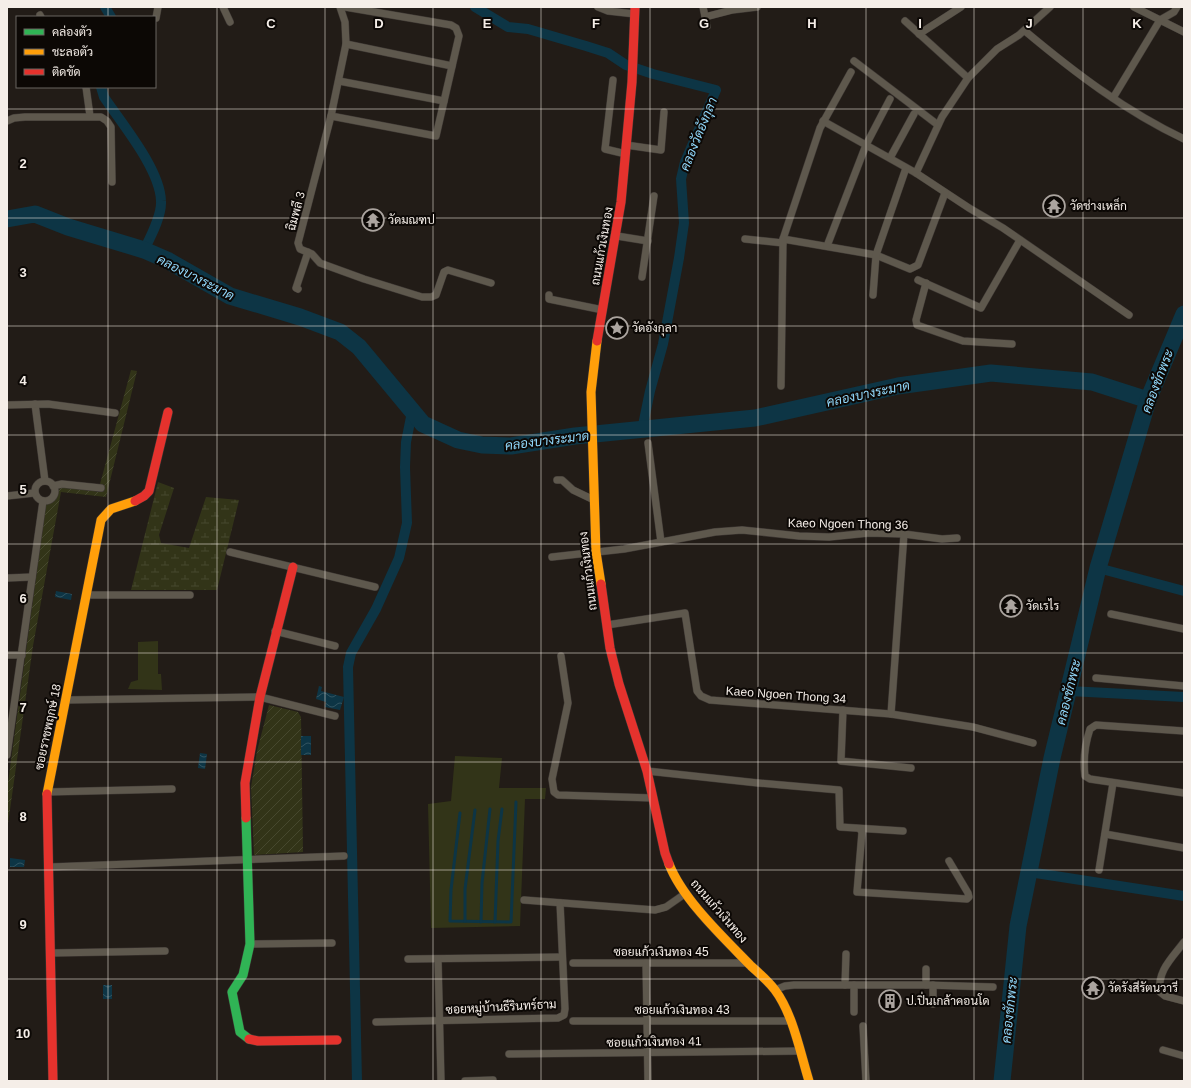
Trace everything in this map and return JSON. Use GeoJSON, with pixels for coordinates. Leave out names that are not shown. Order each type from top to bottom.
{"type":"FeatureCollection","features":[{"type":"Feature","properties":{"kind":"street"},"geometry":{"type":"LineString","coordinates":[[156,18],[158,7]]}},
{"type":"Feature","properties":{"kind":"street"},"geometry":{"type":"LineString","coordinates":[[223,7],[230,22]]}},
{"type":"Feature","properties":{"kind":"street","name":"ฉิมพลี 3"},"geometry":{"type":"LineString","coordinates":[[340,7],[345,22],[346,44],[331,116],[298,243],[300,249],[314,255],[320,263],[364,279],[422,297],[431,297],[436,295],[444,272],[448,270],[491,283]]}},
{"type":"Feature","properties":{"kind":"street"},"geometry":{"type":"LineString","coordinates":[[331,116],[435,136],[437,134],[459,36],[456,28],[451,25],[345,7]]}},
{"type":"Feature","properties":{"kind":"street"},"geometry":{"type":"LineString","coordinates":[[598,7],[608,11],[635,10]]}},
{"type":"Feature","properties":{"kind":"street"},"geometry":{"type":"LineString","coordinates":[[703,7],[707,26]]}},
{"type":"Feature","properties":{"kind":"street"},"geometry":{"type":"LineString","coordinates":[[706,17],[732,10],[757,7]]}},
{"type":"Feature","properties":{"kind":"street"},"geometry":{"type":"LineString","coordinates":[[919,34],[961,7]]}},
{"type":"Feature","properties":{"kind":"street"},"geometry":{"type":"LineString","coordinates":[[916,173],[938,125],[968,78],[997,49],[1024,31],[1050,7]]}},
{"type":"Feature","properties":{"kind":"street"},"geometry":{"type":"LineString","coordinates":[[1134,7],[1184,32]]}},
{"type":"Feature","properties":{"kind":"street"},"geometry":{"type":"LineString","coordinates":[[1113,98],[1160,20],[1174,12],[1177,7]]}},
{"type":"Feature","properties":{"kind":"street","name":"ถนนแก้วเงินทอง"},"geometry":{"type":"LineString","coordinates":[[635,10],[633,69],[617,236],[593,368],[592,392],[596,552],[610,648],[619,684],[646,771],[665,853],[673,874],[686,894],[718,932],[775,990],[791,1021],[809,1081]]}},
{"type":"Feature","properties":{"kind":"street"},"geometry":{"type":"LineString","coordinates":[[905,21],[968,78]]}},
{"type":"Feature","properties":{"kind":"street"},"geometry":{"type":"LineString","coordinates":[[1024,31],[1078,74],[1113,98],[1166,130],[1184,139]]}},
{"type":"Feature","properties":{"kind":"street"},"geometry":{"type":"LineString","coordinates":[[346,44],[452,66]]}},
{"type":"Feature","properties":{"kind":"street"},"geometry":{"type":"LineString","coordinates":[[854,61],[938,125]]}},
{"type":"Feature","properties":{"kind":"street"},"geometry":{"type":"LineString","coordinates":[[781,386],[783,241],[823,121],[851,72]]}},
{"type":"Feature","properties":{"kind":"street"},"geometry":{"type":"LineString","coordinates":[[613,80],[605,149],[661,150],[664,112]]}},
{"type":"Feature","properties":{"kind":"street"},"geometry":{"type":"LineString","coordinates":[[339,81],[444,101]]}},
{"type":"Feature","properties":{"kind":"street"},"geometry":{"type":"LineString","coordinates":[[86,88],[90,116]]}},
{"type":"Feature","properties":{"kind":"street"},"geometry":{"type":"LineString","coordinates":[[827,246],[866,145],[890,99]]}},
{"type":"Feature","properties":{"kind":"street"},"geometry":{"type":"LineString","coordinates":[[890,158],[914,114]]}},
{"type":"Feature","properties":{"kind":"street"},"geometry":{"type":"LineString","coordinates":[[7,121],[18,117],[101,117],[107,121],[111,127],[112,182]]}},
{"type":"Feature","properties":{"kind":"street"},"geometry":{"type":"LineString","coordinates":[[823,121],[916,173],[1020,240],[1129,315]]}},
{"type":"Feature","properties":{"kind":"street"},"geometry":{"type":"LineString","coordinates":[[873,295],[876,255],[906,168]]}},
{"type":"Feature","properties":{"kind":"street"},"geometry":{"type":"LineString","coordinates":[[745,239],[783,241],[827,246],[876,255],[910,269],[918,265],[945,193]]}},
{"type":"Feature","properties":{"kind":"street"},"geometry":{"type":"LineString","coordinates":[[642,277],[654,196]]}},
{"type":"Feature","properties":{"kind":"street"},"geometry":{"type":"LineString","coordinates":[[617,236],[648,241]]}},
{"type":"Feature","properties":{"kind":"street"},"geometry":{"type":"LineString","coordinates":[[918,280],[981,308],[1020,240]]}},
{"type":"Feature","properties":{"kind":"street"},"geometry":{"type":"LineString","coordinates":[[298,289],[296,288],[308,252]]}},
{"type":"Feature","properties":{"kind":"street"},"geometry":{"type":"LineString","coordinates":[[926,283],[917,314],[917,324],[963,341],[1012,344]]}},
{"type":"Feature","properties":{"kind":"street"},"geometry":{"type":"LineString","coordinates":[[549,295],[549,299],[603,310]]}},
{"type":"Feature","properties":{"kind":"street"},"geometry":{"type":"LineString","coordinates":[[34,404],[45,481]]}},
{"type":"Feature","properties":{"kind":"street"},"geometry":{"type":"LineString","coordinates":[[7,405],[50,404],[115,413]]}},
{"type":"Feature","properties":{"kind":"street","name":"ซอยราชพฤกษ์ 18"},"geometry":{"type":"LineString","coordinates":[[53,1081],[50,867],[47,792],[54,749],[66,700],[101,520],[104,514],[111,508],[146,496],[149,491],[168,412]]}},
{"type":"Feature","properties":{"kind":"street"},"geometry":{"type":"LineString","coordinates":[[648,443],[661,542]]}},
{"type":"Feature","properties":{"kind":"street"},"geometry":{"type":"LineString","coordinates":[[557,480],[562,480],[573,490],[594,500]]}},
{"type":"Feature","properties":{"kind":"street"},"geometry":{"type":"LineString","coordinates":[[45,481],[50,482],[55,491],[53,497],[48,501],[38,499],[34,493],[37,484],[45,481]]}},
{"type":"Feature","properties":{"kind":"street"},"geometry":{"type":"LineString","coordinates":[[53,486],[62,484],[101,488]]}},
{"type":"Feature","properties":{"kind":"street"},"geometry":{"type":"LineString","coordinates":[[7,496],[34,493]]}},
{"type":"Feature","properties":{"kind":"street"},"geometry":{"type":"LineString","coordinates":[[7,755],[9,731],[22,655],[43,501]]}},
{"type":"Feature","properties":{"kind":"street","name":"Kaeo Ngoen Thong 36"},"geometry":{"type":"LineString","coordinates":[[552,557],[596,552],[715,532],[742,530],[814,536],[869,533],[904,534],[942,539],[957,538]]}},
{"type":"Feature","properties":{"kind":"street"},"geometry":{"type":"LineString","coordinates":[[891,714],[904,534]]}},
{"type":"Feature","properties":{"kind":"street"},"geometry":{"type":"LineString","coordinates":[[230,552],[375,587]]}},
{"type":"Feature","properties":{"kind":"street"},"geometry":{"type":"LineString","coordinates":[[293,567],[260,697],[245,783],[250,944],[243,975],[232,992],[236,1021],[240,1032],[246,1038],[258,1041],[337,1040]]}},
{"type":"Feature","properties":{"kind":"street"},"geometry":{"type":"LineString","coordinates":[[7,578],[32,577]]}},
{"type":"Feature","properties":{"kind":"street"},"geometry":{"type":"LineString","coordinates":[[87,595],[190,595]]}},
{"type":"Feature","properties":{"kind":"street","name":"Kaeo Ngoen Thong 34"},"geometry":{"type":"LineString","coordinates":[[607,625],[685,613],[695,685],[700,696],[710,700],[891,714],[973,727],[1033,743]]}},
{"type":"Feature","properties":{"kind":"street"},"geometry":{"type":"LineString","coordinates":[[1111,614],[1184,629]]}},
{"type":"Feature","properties":{"kind":"street"},"geometry":{"type":"LineString","coordinates":[[276,632],[335,646]]}},
{"type":"Feature","properties":{"kind":"street"},"geometry":{"type":"LineString","coordinates":[[7,655],[22,655]]}},
{"type":"Feature","properties":{"kind":"street"},"geometry":{"type":"LineString","coordinates":[[560,656],[568,703],[552,779],[554,792],[558,795],[653,798]]}},
{"type":"Feature","properties":{"kind":"street"},"geometry":{"type":"LineString","coordinates":[[1096,678],[1184,686]]}},
{"type":"Feature","properties":{"kind":"street"},"geometry":{"type":"LineString","coordinates":[[66,700],[260,697],[334,716]]}},
{"type":"Feature","properties":{"kind":"street"},"geometry":{"type":"LineString","coordinates":[[843,710],[841,761],[911,768]]}},
{"type":"Feature","properties":{"kind":"street"},"geometry":{"type":"LineString","coordinates":[[1184,731],[1096,725],[1092,727],[1087,738],[1085,776],[1090,779],[1113,783],[1184,793]]}},
{"type":"Feature","properties":{"kind":"street"},"geometry":{"type":"LineString","coordinates":[[646,771],[839,790],[840,827],[903,832]]}},
{"type":"Feature","properties":{"kind":"street"},"geometry":{"type":"LineString","coordinates":[[1099,870],[1113,783]]}},
{"type":"Feature","properties":{"kind":"street"},"geometry":{"type":"LineString","coordinates":[[47,792],[172,789]]}},
{"type":"Feature","properties":{"kind":"street"},"geometry":{"type":"LineString","coordinates":[[860,829],[862,832],[857,892],[967,899],[969,896],[949,861]]}},
{"type":"Feature","properties":{"kind":"street"},"geometry":{"type":"LineString","coordinates":[[1105,834],[1184,848]]}},
{"type":"Feature","properties":{"kind":"street"},"geometry":{"type":"LineString","coordinates":[[50,867],[247,861],[344,856]]}},
{"type":"Feature","properties":{"kind":"street"},"geometry":{"type":"LineString","coordinates":[[524,900],[655,910],[666,907],[686,894]]}},
{"type":"Feature","properties":{"kind":"street","name":"ซอยหมู่บ้านธีรินทร์ธาม"},"geometry":{"type":"LineString","coordinates":[[376,1022],[558,1018],[564,1014],[565,1009],[560,903]]}},
{"type":"Feature","properties":{"kind":"street"},"geometry":{"type":"LineString","coordinates":[[1184,942],[1162,971],[1158,982],[1160,992],[1165,996],[1184,1001]]}},
{"type":"Feature","properties":{"kind":"street"},"geometry":{"type":"LineString","coordinates":[[250,944],[332,943]]}},
{"type":"Feature","properties":{"kind":"street"},"geometry":{"type":"LineString","coordinates":[[50,952],[165,951]]}},
{"type":"Feature","properties":{"kind":"street"},"geometry":{"type":"LineString","coordinates":[[845,985],[846,954]]}},
{"type":"Feature","properties":{"kind":"street"},"geometry":{"type":"LineString","coordinates":[[408,959],[562,957]]}},
{"type":"Feature","properties":{"kind":"street"},"geometry":{"type":"LineString","coordinates":[[438,959],[441,1081]]}},
{"type":"Feature","properties":{"kind":"street","name":"ซอยแก้วเงินทอง 45"},"geometry":{"type":"LineString","coordinates":[[573,963],[748,963]]}},
{"type":"Feature","properties":{"kind":"street"},"geometry":{"type":"LineString","coordinates":[[646,963],[648,1081]]}},
{"type":"Feature","properties":{"kind":"street"},"geometry":{"type":"LineString","coordinates":[[926,969],[933,1004]]}},
{"type":"Feature","properties":{"kind":"street"},"geometry":{"type":"LineString","coordinates":[[775,990],[785,986],[845,985],[993,987]]}},
{"type":"Feature","properties":{"kind":"street"},"geometry":{"type":"LineString","coordinates":[[854,985],[854,1012]]}},
{"type":"Feature","properties":{"kind":"street","name":"ซอยแก้วเงินทอง 43"},"geometry":{"type":"LineString","coordinates":[[573,1021],[791,1021]]}},
{"type":"Feature","properties":{"kind":"street"},"geometry":{"type":"LineString","coordinates":[[863,1026],[866,1081]]}},
{"type":"Feature","properties":{"kind":"street"},"geometry":{"type":"LineString","coordinates":[[1163,1050],[1184,1056]]}},
{"type":"Feature","properties":{"kind":"street","name":"ซอยแก้วเงินทอง 41"},"geometry":{"type":"LineString","coordinates":[[509,1054],[800,1051]]}},
{"type":"Feature","properties":{"kind":"street"},"geometry":{"type":"LineString","coordinates":[[465,1081],[493,1080]]}},
{"type":"Feature","properties":{"kind":"green space"},"geometry":{"type":"Polygon","coordinates":[[[131,370],[137,371],[106,497],[61,492],[33,646],[7,831],[7,790],[46,504],[52,500],[61,487],[102,492],[104,485],[100,484],[131,370]]]}},
{"type":"Feature","properties":{"kind":"green space"},"geometry":{"type":"Polygon","coordinates":[[[158,482],[174,488],[159,535],[161,543],[189,548],[206,497],[239,500],[217,590],[131,590],[158,482]]]}},
{"type":"Feature","properties":{"kind":"green space"},"geometry":{"type":"Polygon","coordinates":[[[158,641],[158,674],[161,674],[162,690],[128,689],[131,682],[138,680],[138,642],[158,641]]]}},
{"type":"Feature","properties":{"kind":"green space"},"geometry":{"type":"Polygon","coordinates":[[[269,705],[298,712],[301,717],[303,852],[254,855],[251,787],[257,751],[269,705]]]}},
{"type":"Feature","properties":{"kind":"green space"},"geometry":{"type":"Polygon","coordinates":[[[455,756],[502,758],[499,788],[546,788],[545,799],[525,799],[520,926],[431,928],[428,804],[451,801],[455,756]]]}},
{"type":"Feature","properties":{"kind":"water"},"geometry":{"type":"Polygon","coordinates":[[[56,591],[72,594],[71,600],[55,597],[56,591]]]}},
{"type":"Feature","properties":{"kind":"water"},"geometry":{"type":"Polygon","coordinates":[[[319,686],[322,687],[321,691],[344,697],[340,710],[325,707],[326,702],[316,699],[319,686]]]}},
{"type":"Feature","properties":{"kind":"water"},"geometry":{"type":"Polygon","coordinates":[[[301,736],[311,736],[311,755],[301,755],[301,736]]]}},
{"type":"Feature","properties":{"kind":"water"},"geometry":{"type":"Polygon","coordinates":[[[200,753],[207,754],[205,769],[198,768],[200,753]]]}},
{"type":"Feature","properties":{"kind":"water"},"geometry":{"type":"Polygon","coordinates":[[[10,858],[25,860],[24,867],[10,867],[10,858]]]}},
{"type":"Feature","properties":{"kind":"water"},"geometry":{"type":"Polygon","coordinates":[[[103,985],[112,985],[112,999],[103,999],[103,985]]]}},
{"type":"Feature","properties":{"kind":"waterway"},"geometry":{"type":"LineString","coordinates":[[105,7],[110,16]]}},
{"type":"Feature","properties":{"kind":"waterway","name":"คลองวัดอังกุลา"},"geometry":{"type":"LineString","coordinates":[[475,7],[508,27],[528,29],[586,46],[608,53],[626,65],[653,74],[716,90],[685,162],[681,179],[684,223],[679,258],[663,344],[650,391],[642,430]]}},
{"type":"Feature","properties":{"kind":"waterway"},"geometry":{"type":"LineString","coordinates":[[101,88],[104,97],[139,147],[154,175],[159,188],[161,201],[160,213],[144,250]]}},
{"type":"Feature","properties":{"kind":"waterway","name":"คลองบางระมาด"},"geometry":{"type":"LineString","coordinates":[[7,219],[35,214],[68,227],[144,250],[167,260],[230,296],[300,317],[340,332],[359,347],[423,424],[458,440],[482,445],[511,446],[575,436],[755,418],[898,386],[991,373],[1092,382],[1148,400]]}},
{"type":"Feature","properties":{"kind":"waterway","name":"คลองชักพระ"},"geometry":{"type":"LineString","coordinates":[[1002,1081],[1018,926],[1052,758],[1098,568],[1148,400],[1184,314]]}},
{"type":"Feature","properties":{"kind":"waterway"},"geometry":{"type":"LineString","coordinates":[[357,1081],[348,667],[351,653],[376,609],[399,558],[407,523],[405,467],[406,442],[412,412]]}},
{"type":"Feature","properties":{"kind":"waterway"},"geometry":{"type":"LineString","coordinates":[[1098,568],[1184,591]]}},
{"type":"Feature","properties":{"kind":"waterway"},"geometry":{"type":"LineString","coordinates":[[1069,691],[1184,697]]}},
{"type":"Feature","properties":{"kind":"waterway"},"geometry":{"type":"LineString","coordinates":[[460,813],[451,890],[450,921],[511,922],[516,802]]}},
{"type":"Feature","properties":{"kind":"waterway"},"geometry":{"type":"LineString","coordinates":[[481,922],[482,883],[490,809]]}},
{"type":"Feature","properties":{"kind":"waterway"},"geometry":{"type":"LineString","coordinates":[[495,922],[498,841],[502,809]]}},
{"type":"Feature","properties":{"kind":"waterway"},"geometry":{"type":"LineString","coordinates":[[465,921],[465,889],[475,810]]}},
{"type":"Feature","properties":{"kind":"waterway"},"geometry":{"type":"LineString","coordinates":[[1029,872],[1184,896]]}},
{"type":"Feature","properties":{"kind":"traffic: fast"},"geometry":{"type":"LineString","coordinates":[[246,818],[250,944],[243,975],[232,992],[240,1032],[249,1039]]}},
{"type":"Feature","properties":{"kind":"traffic: slow"},"geometry":{"type":"LineString","coordinates":[[597,341],[591,392],[596,552],[601,584]]}},
{"type":"Feature","properties":{"kind":"traffic: slow"},"geometry":{"type":"LineString","coordinates":[[47,794],[101,520],[111,509],[135,501]]}},
{"type":"Feature","properties":{"kind":"traffic: slow"},"geometry":{"type":"LineString","coordinates":[[669,864],[675,878],[694,905],[717,931],[775,990],[787,1010],[809,1081]]}},
{"type":"Feature","properties":{"kind":"traffic: jam"},"geometry":{"type":"LineString","coordinates":[[597,341],[621,202],[632,82],[635,7]]}},
{"type":"Feature","properties":{"kind":"traffic: jam"},"geometry":{"type":"LineString","coordinates":[[135,501],[149,491],[168,412]]}},
{"type":"Feature","properties":{"kind":"traffic: jam"},"geometry":{"type":"LineString","coordinates":[[246,818],[245,783],[260,697],[293,567]]}},
{"type":"Feature","properties":{"kind":"traffic: jam"},"geometry":{"type":"LineString","coordinates":[[601,584],[610,648],[619,684],[647,771],[665,853],[669,864]]}},
{"type":"Feature","properties":{"kind":"traffic: jam"},"geometry":{"type":"LineString","coordinates":[[47,794],[53,1081]]}},
{"type":"Feature","properties":{"kind":"traffic: jam"},"geometry":{"type":"LineString","coordinates":[[249,1039],[258,1041],[337,1040]]}},
{"type":"Feature","properties":{"kind":"place","name":"วัดช่างเหล็ก"},"geometry":{"type":"Point","coordinates":[1054,206]}},
{"type":"Feature","properties":{"kind":"place","name":"วัดมณฑป"},"geometry":{"type":"Point","coordinates":[373,220]}},
{"type":"Feature","properties":{"kind":"place","name":"วัดอังกุลา"},"geometry":{"type":"Point","coordinates":[617,328]}},
{"type":"Feature","properties":{"kind":"place","name":"วัดเรไร"},"geometry":{"type":"Point","coordinates":[1011,606]}},
{"type":"Feature","properties":{"kind":"place","name":"วัดรังสีรัตนวารี"},"geometry":{"type":"Point","coordinates":[1093,988]}},
{"type":"Feature","properties":{"kind":"place","name":"ป.ปิ่นเกล้าคอนโด"},"geometry":{"type":"Point","coordinates":[890,1001]}}]}
